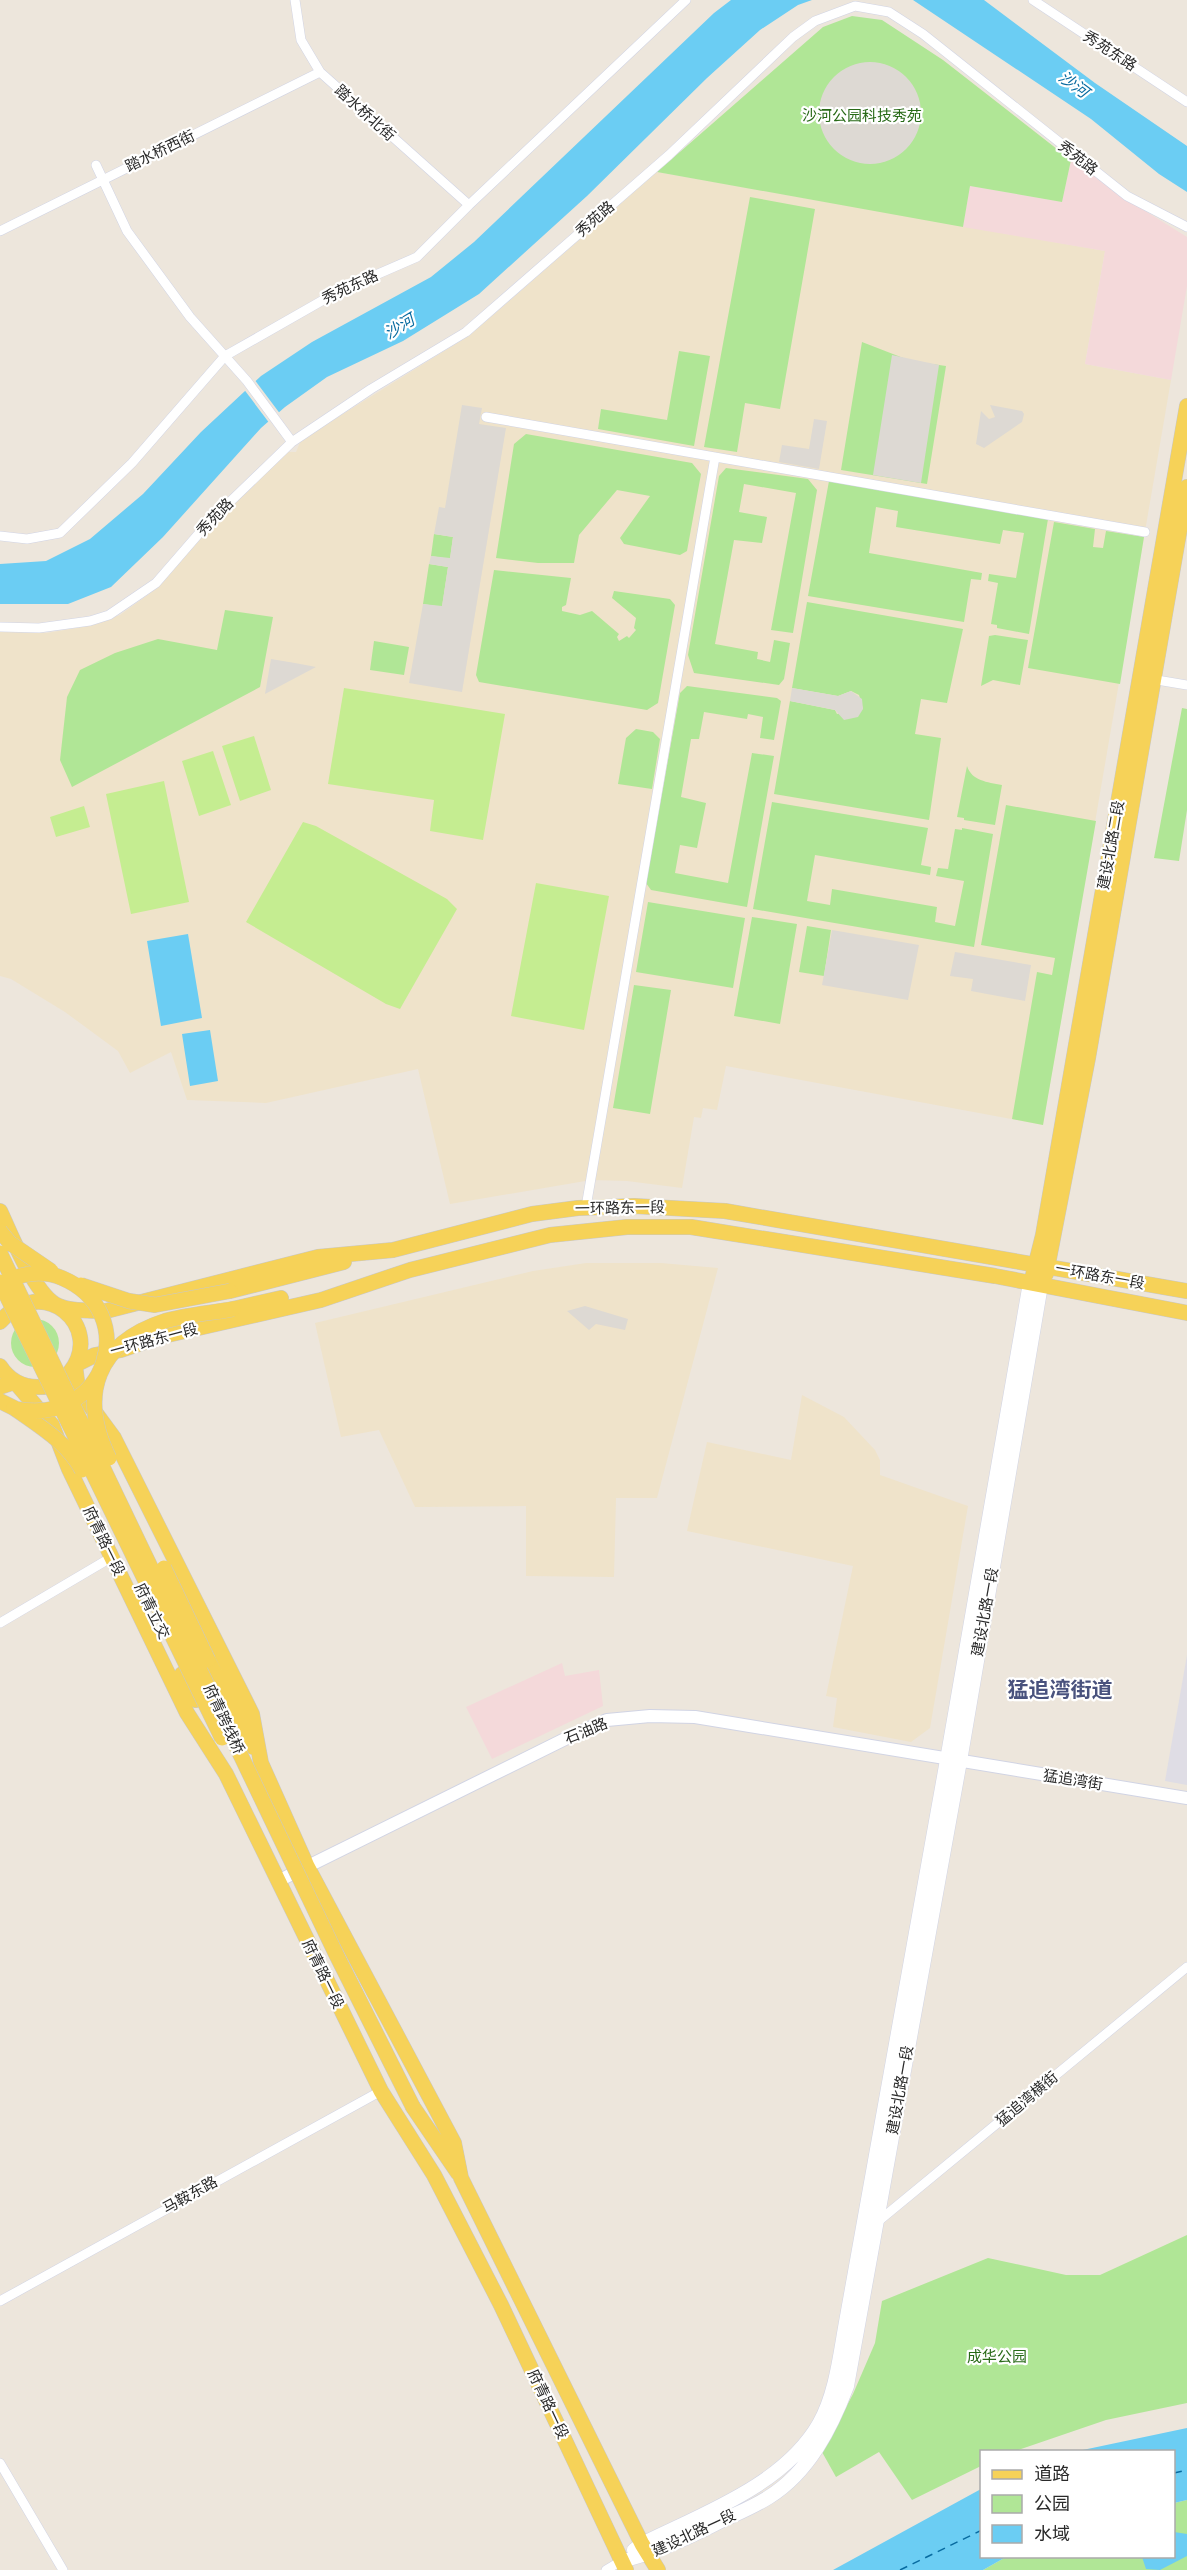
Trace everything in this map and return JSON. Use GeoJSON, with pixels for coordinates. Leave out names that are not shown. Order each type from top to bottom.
{"type":"FeatureCollection","features":[{"type":"Feature","properties":{"kind":"main road","name":"建设北路二段"},"geometry":{"type":"LineString","coordinates":[[1035,1284],[1043,1266],[1146,678],[1187,406]]}},
{"type":"Feature","properties":{"kind":"main road","name":"建设北路二段"},"geometry":{"type":"LineString","coordinates":[[1146,678],[1187,487]]}},
{"type":"Feature","properties":{"kind":"main road","name":"一环路东一段"},"geometry":{"type":"LineString","coordinates":[[0,1322],[8,1312],[32,1301],[106,1311],[318,1257],[393,1250],[532,1214],[586,1207],[634,1206],[725,1211],[1187,1291]]}},
{"type":"Feature","properties":{"kind":"main road"},"geometry":{"type":"LineString","coordinates":[[0,1212],[38,1287],[69,1314],[76,1326],[80,1339],[80,1353],[75,1365]]}},
{"type":"Feature","properties":{"kind":"main road","name":"一环路东一段"},"geometry":{"type":"LineString","coordinates":[[15,1382],[28,1387],[42,1388],[55,1384],[75,1365],[95,1355],[121,1350],[163,1336],[321,1300],[410,1270],[550,1235],[638,1227],[691,1227],[968,1272],[1187,1313]]}},
{"type":"Feature","properties":{"kind":"main road"},"geometry":{"type":"LineString","coordinates":[[0,1231],[10,1243],[40,1266],[74,1283],[129,1301],[155,1305],[230,1291],[393,1250]]}},
{"type":"Feature","properties":{"kind":"main road","name":"府青跨线桥"},"geometry":{"type":"LineString","coordinates":[[0,1253],[409,2108],[434,2175]]}},
{"type":"Feature","properties":{"kind":"main road"},"geometry":{"type":"LineString","coordinates":[[968,1272],[971,1253]]}},
{"type":"Feature","properties":{"kind":"main road","name":"府青立交"},"geometry":{"type":"LineString","coordinates":[[7,1408],[34,1412],[55,1410],[74,1402],[90,1388],[121,1342],[144,1329],[167,1321],[233,1309],[410,1270]]}},
{"type":"Feature","properties":{"kind":"main road","name":"府青立交"},"geometry":{"type":"LineString","coordinates":[[0,1283],[15,1276],[35,1273],[55,1275],[74,1283],[89,1296],[100,1312],[106,1331],[106,1352],[94,1399],[94,1419],[106,1451],[208,1660]]}},
{"type":"Feature","properties":{"kind":"main road","name":"府青跨线桥"},"geometry":{"type":"LineString","coordinates":[[0,1283],[409,2108],[461,2178]]}},
{"type":"Feature","properties":{"kind":"main road","name":"建设北路一段"},"geometry":{"type":"LineString","coordinates":[[624,2566],[645,2549],[680,2542],[770,2497],[795,2476],[817,2450],[835,2418],[847,2386],[870,2224],[954,1761],[1035,1284]]}},
{"type":"Feature","properties":{"kind":"main road","name":"府青路一段"},"geometry":{"type":"LineString","coordinates":[[75,1365],[78,1389],[114,1438],[252,1714],[261,1763]]}},
{"type":"Feature","properties":{"kind":"main road","name":"府青路一段"},"geometry":{"type":"LineString","coordinates":[[0,1366],[52,1425],[69,1469],[187,1713],[226,1774],[381,2091],[434,2175],[501,2305],[624,2566]]}},
{"type":"Feature","properties":{"kind":"main road"},"geometry":{"type":"LineString","coordinates":[[0,1387],[15,1382]]}},
{"type":"Feature","properties":{"kind":"main road","name":"府青立交"},"geometry":{"type":"LineString","coordinates":[[0,1401],[7,1408],[59,1440],[77,1461],[121,1545],[216,1740],[226,1774]]}},
{"type":"Feature","properties":{"kind":"main road","name":"府青路一段"},"geometry":{"type":"LineString","coordinates":[[208,1660],[261,1763],[307,1866],[454,2143],[461,2178],[645,2549],[658,2570]]}},
{"type":"Feature","properties":{"kind":"street","name":"踏水桥北街"},"geometry":{"type":"LineString","coordinates":[[295,0],[301,40],[320,72],[469,205]]}},
{"type":"Feature","properties":{"kind":"street","name":"秀苑东路"},"geometry":{"type":"LineString","coordinates":[[0,536],[27,539],[60,533],[132,463],[225,356],[339,291],[417,257],[686,0]]}},
{"type":"Feature","properties":{"kind":"street","name":"秀苑东路"},"geometry":{"type":"LineString","coordinates":[[1033,0],[1187,102]]}},
{"type":"Feature","properties":{"kind":"street","name":"秀苑路"},"geometry":{"type":"LineString","coordinates":[[0,627],[39,628],[90,621],[109,615],[156,583],[208,523],[292,442],[371,389],[466,332],[669,155],[793,37],[815,21],[855,6],[889,12],[923,34],[1127,196],[1187,227]]}},
{"type":"Feature","properties":{"kind":"street","name":"踏水桥西街"},"geometry":{"type":"LineString","coordinates":[[0,231],[320,72]]}},
{"type":"Feature","properties":{"kind":"street"},"geometry":{"type":"LineString","coordinates":[[96,165],[127,231],[190,318],[247,381],[292,442]]}},
{"type":"Feature","properties":{"kind":"street"},"geometry":{"type":"LineString","coordinates":[[486,417],[1145,532]]}},
{"type":"Feature","properties":{"kind":"street"},"geometry":{"type":"LineString","coordinates":[[586,1207],[715,457]]}},
{"type":"Feature","properties":{"kind":"street"},"geometry":{"type":"LineString","coordinates":[[1146,678],[1187,685]]}},
{"type":"Feature","properties":{"kind":"street"},"geometry":{"type":"LineString","coordinates":[[0,1623],[112,1557]]}},
{"type":"Feature","properties":{"kind":"street","name":"石油路"},"geometry":{"type":"LineString","coordinates":[[278,1881],[607,1720],[662,1716],[694,1717],[954,1761]]}},
{"type":"Feature","properties":{"kind":"street","name":"猛追湾街"},"geometry":{"type":"LineString","coordinates":[[954,1761],[1187,1798]]}},
{"type":"Feature","properties":{"kind":"street","name":"猛追湾横街"},"geometry":{"type":"LineString","coordinates":[[870,2224],[1187,1967]]}},
{"type":"Feature","properties":{"kind":"street","name":"马鞍东路"},"geometry":{"type":"LineString","coordinates":[[0,2301],[381,2091]]}},
{"type":"Feature","properties":{"kind":"street"},"geometry":{"type":"LineString","coordinates":[[0,2463],[63,2570]]}},
{"type":"Feature","properties":{"kind":"street"},"geometry":{"type":"LineString","coordinates":[[606,2570],[624,2566]]}},
{"type":"Feature","properties":{"kind":"shaded area"},"geometry":{"type":"Polygon","coordinates":[[[870,62],[890,66],[906,77],[917,93],[921,113],[917,133],[906,149],[890,160],[870,164],[850,160],[834,149],[823,133],[819,113],[823,93],[834,77],[850,66],[870,62]]]}},
{"type":"Feature","properties":{"kind":"shaded area"},"geometry":{"type":"Polygon","coordinates":[[[1071,160],[1126,199],[1187,237],[1187,286],[1171,380],[1085,364],[1105,251],[963,227],[970,186],[1062,202],[1071,160]]]}},
{"type":"Feature","properties":{"kind":"shaded area"},"geometry":{"type":"Polygon","coordinates":[[[657,172],[1105,251],[1085,364],[1171,380],[1043,1125],[726,1066],[717,1110],[703,1108],[701,1118],[694,1117],[682,1188],[627,1181],[591,1180],[450,1204],[418,1069],[266,1103],[187,1100],[171,1052],[130,1073],[118,1051],[65,1012],[11,979],[0,976],[0,632],[47,633],[88,626],[120,615],[149,594],[203,534],[288,452],[296,452],[301,440],[470,335],[657,172]]]}},
{"type":"Feature","properties":{"kind":"shaded area"},"geometry":{"type":"Polygon","coordinates":[[[892,355],[939,365],[921,483],[873,475],[892,355]]]}},
{"type":"Feature","properties":{"kind":"shaded area"},"geometry":{"type":"Polygon","coordinates":[[[462,405],[482,408],[479,424],[506,428],[462,692],[409,683],[423,604],[442,606],[448,567],[429,564],[431,556],[450,558],[453,537],[434,534],[439,507],[445,508],[462,405]]]}},
{"type":"Feature","properties":{"kind":"shaded area"},"geometry":{"type":"Polygon","coordinates":[[[990,405],[1022,411],[1024,414],[1022,422],[984,448],[976,444],[981,411],[989,419],[995,417],[990,405]]]}},
{"type":"Feature","properties":{"kind":"shaded area"},"geometry":{"type":"Polygon","coordinates":[[[814,419],[827,421],[819,469],[779,462],[782,445],[809,449],[814,419]]]}},
{"type":"Feature","properties":{"kind":"shaded area"},"geometry":{"type":"Polygon","coordinates":[[[271,659],[295,663],[316,667],[265,694],[271,659]]]}},
{"type":"Feature","properties":{"kind":"shaded area"},"geometry":{"type":"Polygon","coordinates":[[[792,688],[838,696],[851,691],[862,699],[863,709],[858,717],[844,720],[835,710],[790,701],[792,688]]]}},
{"type":"Feature","properties":{"kind":"shaded area"},"geometry":{"type":"Polygon","coordinates":[[[832,930],[919,945],[908,1000],[822,985],[832,930]]]}},
{"type":"Feature","properties":{"kind":"shaded area"},"geometry":{"type":"Polygon","coordinates":[[[955,952],[1031,965],[1025,1001],[971,991],[973,979],[950,976],[955,952]]]}},
{"type":"Feature","properties":{"kind":"shaded area"},"geometry":{"type":"Polygon","coordinates":[[[586,1263],[661,1263],[718,1268],[657,1498],[616,1498],[614,1577],[526,1576],[526,1506],[415,1507],[379,1430],[341,1437],[315,1323],[533,1271],[586,1263]]]}},
{"type":"Feature","properties":{"kind":"shaded area"},"geometry":{"type":"Polygon","coordinates":[[[585,1306],[628,1319],[625,1330],[596,1324],[589,1330],[567,1311],[585,1306]]]}},
{"type":"Feature","properties":{"kind":"shaded area"},"geometry":{"type":"Polygon","coordinates":[[[802,1395],[844,1417],[875,1450],[880,1460],[880,1475],[968,1506],[930,1728],[911,1742],[833,1727],[837,1698],[826,1696],[853,1566],[687,1531],[707,1442],[791,1460],[802,1395]]]}},
{"type":"Feature","properties":{"kind":"shaded area"},"geometry":{"type":"Polygon","coordinates":[[[1187,1655],[1187,1785],[1165,1781],[1187,1655]]]}},
{"type":"Feature","properties":{"kind":"shaded area"},"geometry":{"type":"Polygon","coordinates":[[[562,1663],[565,1676],[599,1670],[603,1706],[492,1759],[466,1707],[562,1663]]]}},
{"type":"Feature","properties":{"kind":"green space","name":"沙河公园科技秀苑"},"geometry":{"type":"Polygon","coordinates":[[[852,16],[882,20],[943,60],[1071,160],[1062,202],[970,186],[963,227],[657,172],[823,27],[852,16]]]}},
{"type":"Feature","properties":{"kind":"green space"},"geometry":{"type":"Polygon","coordinates":[[[750,197],[815,209],[780,409],[745,403],[737,452],[704,447],[750,197]]]}},
{"type":"Feature","properties":{"kind":"green space"},"geometry":{"type":"Polygon","coordinates":[[[862,342],[911,361],[946,366],[927,484],[841,470],[862,342]]]}},
{"type":"Feature","properties":{"kind":"green space"},"geometry":{"type":"Polygon","coordinates":[[[679,351],[710,356],[694,446],[598,429],[601,409],[667,420],[679,351]]]}},
{"type":"Feature","properties":{"kind":"green space"},"geometry":{"type":"Polygon","coordinates":[[[526,434],[692,463],[701,474],[687,551],[680,555],[624,544],[620,538],[650,496],[617,490],[579,535],[574,563],[538,563],[496,558],[514,444],[526,434]]]}},
{"type":"Feature","properties":{"kind":"green space"},"geometry":{"type":"Polygon","coordinates":[[[726,468],[808,479],[817,490],[793,633],[771,630],[796,493],[744,484],[739,512],[767,517],[762,543],[734,540],[715,644],[758,652],[757,659],[770,662],[774,640],[790,643],[784,679],[779,685],[694,673],[688,655],[719,476],[726,468]]]}},
{"type":"Feature","properties":{"kind":"green space"},"geometry":{"type":"Polygon","coordinates":[[[829,481],[1048,519],[1029,634],[997,628],[997,625],[991,624],[998,583],[988,581],[989,574],[1016,578],[1024,533],[1003,530],[1000,544],[896,527],[898,511],[876,507],[869,553],[982,573],[981,580],[971,579],[964,622],[808,596],[829,481]]]}},
{"type":"Feature","properties":{"kind":"green space"},"geometry":{"type":"Polygon","coordinates":[[[1054,522],[1095,529],[1093,547],[1103,548],[1106,531],[1144,537],[1120,684],[1028,668],[1054,522]]]}},
{"type":"Feature","properties":{"kind":"green space"},"geometry":{"type":"Polygon","coordinates":[[[434,534],[453,537],[450,559],[431,556],[434,534]]]}},
{"type":"Feature","properties":{"kind":"green space"},"geometry":{"type":"Polygon","coordinates":[[[429,564],[448,567],[442,607],[423,604],[429,564]]]}},
{"type":"Feature","properties":{"kind":"green space"},"geometry":{"type":"Polygon","coordinates":[[[494,570],[571,578],[566,605],[562,607],[562,611],[580,615],[592,611],[619,634],[617,637],[619,641],[627,636],[629,638],[636,630],[634,628],[636,618],[612,598],[614,591],[670,599],[675,605],[658,703],[647,710],[479,682],[476,675],[494,570]]]}},
{"type":"Feature","properties":{"kind":"green space"},"geometry":{"type":"Polygon","coordinates":[[[807,602],[963,629],[947,703],[921,699],[915,734],[941,738],[929,820],[774,794],[790,701],[835,710],[837,714],[863,709],[859,695],[851,691],[838,696],[792,688],[807,602]]]}},
{"type":"Feature","properties":{"kind":"green space"},"geometry":{"type":"Polygon","coordinates":[[[225,610],[273,617],[260,687],[72,787],[60,760],[67,697],[80,670],[115,653],[158,639],[217,650],[225,610]]]}},
{"type":"Feature","properties":{"kind":"green space"},"geometry":{"type":"Polygon","coordinates":[[[989,636],[1028,640],[1020,685],[993,680],[981,686],[989,636]]]}},
{"type":"Feature","properties":{"kind":"green space"},"geometry":{"type":"Polygon","coordinates":[[[374,641],[409,647],[404,675],[370,670],[374,641]]]}},
{"type":"Feature","properties":{"kind":"green space"},"geometry":{"type":"Polygon","coordinates":[[[687,686],[777,698],[781,701],[774,740],[760,738],[763,717],[748,714],[747,719],[704,712],[699,739],[691,739],[681,797],[706,803],[697,848],[680,845],[675,873],[728,883],[752,753],[774,756],[747,907],[651,890],[646,883],[680,693],[687,686]]]}},
{"type":"Feature","properties":{"kind":"green space"},"geometry":{"type":"Polygon","coordinates":[[[344,688],[505,714],[483,840],[430,831],[434,800],[328,784],[344,688]]]}},
{"type":"Feature","properties":{"kind":"green space"},"geometry":{"type":"Polygon","coordinates":[[[1182,708],[1187,709],[1187,810],[1179,861],[1154,858],[1182,708]]]}},
{"type":"Feature","properties":{"kind":"green space"},"geometry":{"type":"Polygon","coordinates":[[[636,729],[653,732],[660,739],[652,789],[618,784],[626,738],[636,729]]]}},
{"type":"Feature","properties":{"kind":"green space"},"geometry":{"type":"Polygon","coordinates":[[[254,736],[271,790],[240,801],[222,746],[254,736]]]}},
{"type":"Feature","properties":{"kind":"green space"},"geometry":{"type":"Polygon","coordinates":[[[213,751],[231,805],[199,816],[182,761],[213,751]]]}},
{"type":"Feature","properties":{"kind":"green space"},"geometry":{"type":"Polygon","coordinates":[[[967,766],[976,778],[1002,785],[995,825],[957,817],[967,766]]]}},
{"type":"Feature","properties":{"kind":"green space"},"geometry":{"type":"Polygon","coordinates":[[[164,781],[189,902],[131,914],[106,794],[164,781]]]}},
{"type":"Feature","properties":{"kind":"green space"},"geometry":{"type":"Polygon","coordinates":[[[772,802],[928,828],[921,865],[931,867],[930,875],[815,855],[807,901],[830,905],[832,889],[937,907],[935,922],[955,926],[964,881],[936,876],[938,868],[948,869],[955,829],[962,830],[962,828],[993,834],[974,947],[753,909],[772,802]]]}},
{"type":"Feature","properties":{"kind":"green space"},"geometry":{"type":"Polygon","coordinates":[[[1006,805],[1096,821],[1043,1125],[1012,1119],[1037,972],[1052,975],[1055,958],[981,945],[1006,805]]]}},
{"type":"Feature","properties":{"kind":"green space"},"geometry":{"type":"Polygon","coordinates":[[[84,806],[90,827],[56,837],[50,817],[84,806]]]}},
{"type":"Feature","properties":{"kind":"green space"},"geometry":{"type":"Polygon","coordinates":[[[303,822],[316,826],[447,899],[457,909],[400,1009],[386,1004],[246,922],[303,822]]]}},
{"type":"Feature","properties":{"kind":"green space"},"geometry":{"type":"Polygon","coordinates":[[[536,883],[609,896],[584,1030],[511,1016],[536,883]]]}},
{"type":"Feature","properties":{"kind":"green space"},"geometry":{"type":"Polygon","coordinates":[[[648,902],[745,918],[733,988],[636,972],[648,902]]]}},
{"type":"Feature","properties":{"kind":"green space"},"geometry":{"type":"Polygon","coordinates":[[[752,917],[797,924],[780,1024],[734,1016],[752,917]]]}},
{"type":"Feature","properties":{"kind":"green space"},"geometry":{"type":"Polygon","coordinates":[[[807,926],[831,930],[824,976],[799,972],[807,926]]]}},
{"type":"Feature","properties":{"kind":"green space"},"geometry":{"type":"Polygon","coordinates":[[[634,985],[671,990],[650,1114],[613,1108],[634,985]]]}},
{"type":"Feature","properties":{"kind":"green space"},"geometry":{"type":"Polygon","coordinates":[[[30,1319],[40,1319],[55,1329],[59,1343],[58,1352],[49,1363],[40,1367],[30,1367],[15,1357],[11,1348],[11,1338],[21,1323],[30,1319]]]}},
{"type":"Feature","properties":{"kind":"green space","name":"成华公园"},"geometry":{"type":"Polygon","coordinates":[[[1187,2235],[1187,2403],[1106,2420],[1018,2450],[980,2450],[980,2466],[912,2500],[879,2452],[836,2477],[822,2452],[853,2394],[875,2343],[882,2301],[988,2258],[1066,2275],[1100,2275],[1187,2235]]]}},
{"type":"Feature","properties":{"kind":"green space"},"geometry":{"type":"Polygon","coordinates":[[[1187,2500],[1187,2570],[983,2570],[1004,2558],[1175,2558],[1175,2503],[1187,2500]]]}},
{"type":"Feature","properties":{"kind":"water","name":"沙河"},"geometry":{"type":"Polygon","coordinates":[[[731,0],[812,0],[798,5],[760,30],[707,78],[587,196],[479,294],[403,341],[327,377],[285,407],[261,428],[163,537],[111,587],[68,604],[0,604],[0,564],[46,561],[90,539],[143,494],[201,432],[261,376],[312,342],[431,277],[474,242],[714,13],[731,0]]]}},
{"type":"Feature","properties":{"kind":"water","name":"沙河"},"geometry":{"type":"Polygon","coordinates":[[[913,0],[984,0],[1095,83],[1187,146],[1187,192],[1159,174],[1091,119],[913,0]]]}},
{"type":"Feature","properties":{"kind":"water"},"geometry":{"type":"Polygon","coordinates":[[[188,934],[202,1018],[161,1026],[147,941],[188,934]]]}},
{"type":"Feature","properties":{"kind":"water"},"geometry":{"type":"Polygon","coordinates":[[[210,1030],[218,1081],[190,1086],[182,1034],[210,1030]]]}},
{"type":"Feature","properties":{"kind":"water"},"geometry":{"type":"Polygon","coordinates":[[[1187,2428],[1187,2500],[1175,2503],[1175,2450],[1083,2450],[1187,2428]]]}},
{"type":"Feature","properties":{"kind":"water"},"geometry":{"type":"Polygon","coordinates":[[[980,2490],[980,2558],[1004,2558],[983,2570],[833,2570],[980,2490]]]}},
{"type":"Feature","properties":{"kind":"water"},"geometry":{"type":"Polygon","coordinates":[[[1175,2532],[1187,2534],[1187,2556],[1160,2570],[1146,2569],[1142,2558],[1175,2558],[1175,2532]]]}},
{"type":"Feature","properties":{"kind":"pier"},"geometry":{"type":"Polygon","coordinates":[[[254,379],[281,415],[270,424],[243,388],[254,379]]]}},
{"type":"Feature","properties":{"kind":"ferry route"},"geometry":{"type":"LineString","coordinates":[[1175,2473],[1187,2470]]}},
{"type":"Feature","properties":{"kind":"ferry route"},"geometry":{"type":"LineString","coordinates":[[900,2570],[980,2531]]}},
{"type":"Feature","properties":{"kind":"district","name":"猛追湾街道"},"geometry":{"type":"Point","coordinates":[1060,1690]}}]}
